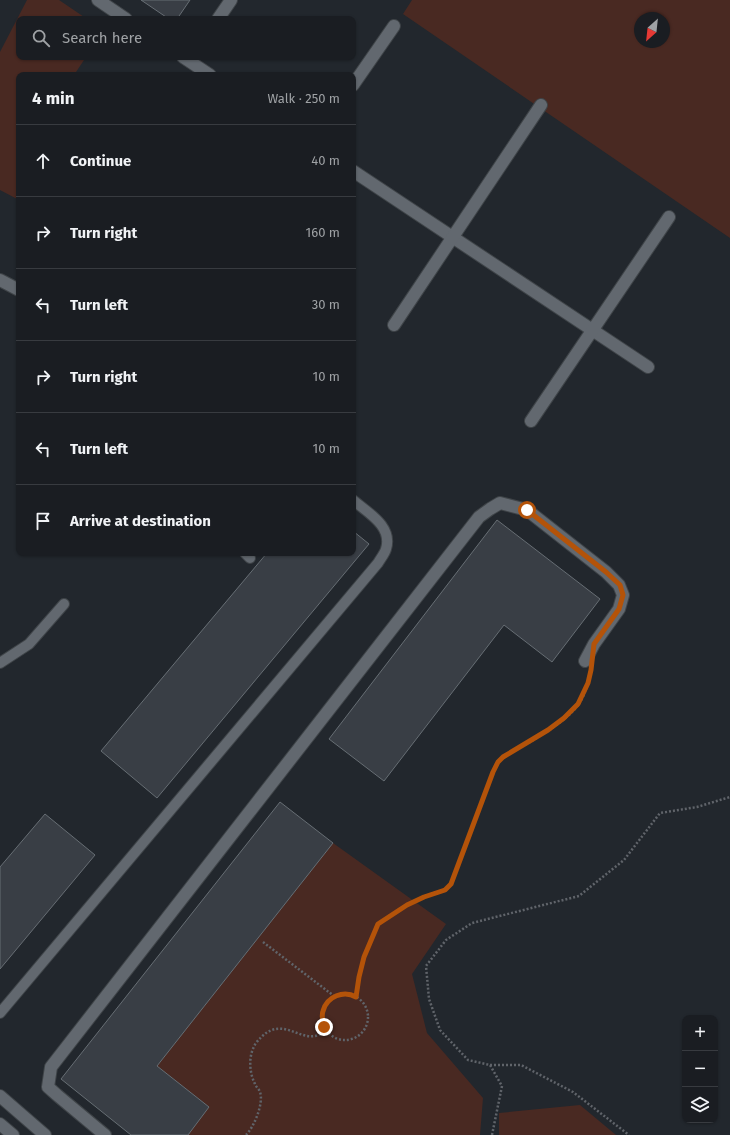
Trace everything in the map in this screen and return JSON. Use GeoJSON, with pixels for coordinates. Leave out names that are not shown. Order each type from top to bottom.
{"type":"FeatureCollection","features":[{"type":"Feature","properties":{"kind":"street"},"geometry":{"type":"LineString","coordinates":[[98,0],[122,16]]}},
{"type":"Feature","properties":{"kind":"street"},"geometry":{"type":"LineString","coordinates":[[220,16],[231,0]]}},
{"type":"Feature","properties":{"kind":"street"},"geometry":{"type":"LineString","coordinates":[[356,81],[394,26]]}},
{"type":"Feature","properties":{"kind":"street"},"geometry":{"type":"LineString","coordinates":[[191,60],[206,72]]}},
{"type":"Feature","properties":{"kind":"street"},"geometry":{"type":"LineString","coordinates":[[394,326],[541,105]]}},
{"type":"Feature","properties":{"kind":"street"},"geometry":{"type":"LineString","coordinates":[[356,173],[648,367]]}},
{"type":"Feature","properties":{"kind":"street"},"geometry":{"type":"LineString","coordinates":[[531,421],[669,217]]}},
{"type":"Feature","properties":{"kind":"street"},"geometry":{"type":"LineString","coordinates":[[0,281],[16,289]]}},
{"type":"Feature","properties":{"kind":"street"},"geometry":{"type":"LineString","coordinates":[[104,1135],[48,1087],[51,1067],[479,517],[500,503],[527,510],[606,572],[620,585],[623,595],[619,609],[594,644],[588,666]]}},
{"type":"Feature","properties":{"kind":"street"},"geometry":{"type":"LineString","coordinates":[[0,1096],[45,1135]]}},
{"type":"Feature","properties":{"kind":"street"},"geometry":{"type":"LineString","coordinates":[[0,1124],[13,1135]]}},
{"type":"Feature","properties":{"kind":"lane"},"geometry":{"type":"LineString","coordinates":[[2,1007],[378,563],[386,549],[388,535],[381,524],[356,503]]}},
{"type":"Feature","properties":{"kind":"lane"},"geometry":{"type":"LineString","coordinates":[[0,663],[29,644],[64,604]]}},
{"type":"Feature","properties":{"kind":"path"},"geometry":{"type":"LineString","coordinates":[[356,997],[364,957],[378,924],[407,905],[448,888],[451,884],[498,762],[508,752],[529,743],[574,709],[584,694],[588,666]]}},
{"type":"Feature","properties":{"kind":"path"},"geometry":{"type":"LineString","coordinates":[[629,1135],[573,1092],[521,1065],[490,1065],[468,1060],[440,1030],[429,999],[426,966],[446,940],[472,922],[579,896],[624,860],[660,813],[697,807],[730,797]]}},
{"type":"Feature","properties":{"kind":"path"},"geometry":{"type":"LineString","coordinates":[[263,942],[334,996]]}},
{"type":"Feature","properties":{"kind":"path"},"geometry":{"type":"LineString","coordinates":[[345,994],[356,997],[365,1006],[367,1022],[364,1029],[351,1039],[335,1037],[328,1033],[324,1027],[322,1011],[325,1004],[334,996],[345,994]]}},
{"type":"Feature","properties":{"kind":"path"},"geometry":{"type":"LineString","coordinates":[[246,1135],[255,1121],[260,1102],[260,1093],[254,1083],[250,1066],[252,1050],[257,1043],[266,1034],[276,1028],[294,1031],[308,1037],[318,1036],[327,1029]]}},
{"type":"Feature","properties":{"kind":"path"},"geometry":{"type":"LineString","coordinates":[[490,1065],[502,1086],[492,1135]]}},
{"type":"Feature","properties":{"kind":"shaded area"},"geometry":{"type":"Polygon","coordinates":[[[27,0],[59,0],[83,16],[19,16],[27,0]]]}},
{"type":"Feature","properties":{"kind":"shaded area"},"geometry":{"type":"Polygon","coordinates":[[[412,0],[730,0],[730,238],[403,14],[412,0]]]}},
{"type":"Feature","properties":{"kind":"shaded area"},"geometry":{"type":"Polygon","coordinates":[[[16,21],[16,60],[84,60],[76,72],[16,72],[16,198],[0,190],[0,52],[16,21]]]}},
{"type":"Feature","properties":{"kind":"shaded area"},"geometry":{"type":"Polygon","coordinates":[[[333,843],[446,924],[412,974],[427,1033],[483,1098],[480,1135],[188,1135],[209,1107],[157,1066],[333,843]]]}},
{"type":"Feature","properties":{"kind":"shaded area"},"geometry":{"type":"Polygon","coordinates":[[[580,1105],[616,1135],[499,1135],[499,1113],[580,1105]]]}},
{"type":"Feature","properties":{"kind":"building"},"geometry":{"type":"Polygon","coordinates":[[[141,0],[190,0],[179,16],[165,16],[141,0]]]}},
{"type":"Feature","properties":{"kind":"building"},"geometry":{"type":"Polygon","coordinates":[[[497,520],[600,599],[552,662],[504,625],[384,781],[329,739],[497,520]]]}},
{"type":"Feature","properties":{"kind":"building"},"geometry":{"type":"Polygon","coordinates":[[[356,533],[369,544],[157,798],[101,751],[264,556],[356,556],[356,533]]]}},
{"type":"Feature","properties":{"kind":"building"},"geometry":{"type":"Polygon","coordinates":[[[280,802],[333,843],[157,1066],[209,1107],[188,1135],[131,1135],[61,1079],[280,802]]]}},
{"type":"Feature","properties":{"kind":"building"},"geometry":{"type":"Polygon","coordinates":[[[45,814],[95,855],[0,969],[0,867],[45,814]]]}},
{"type":"Feature","properties":{"kind":"route"},"geometry":{"type":"LineString","coordinates":[[324,1027],[322,1011],[325,1004],[330,999],[337,995],[345,994],[356,997],[364,957],[378,924],[407,905],[445,890],[451,884],[498,762],[508,752],[529,743],[548,730],[564,718],[578,704],[588,683],[594,657],[594,644],[619,609],[623,595],[620,585],[606,572],[527,510]]}}]}
